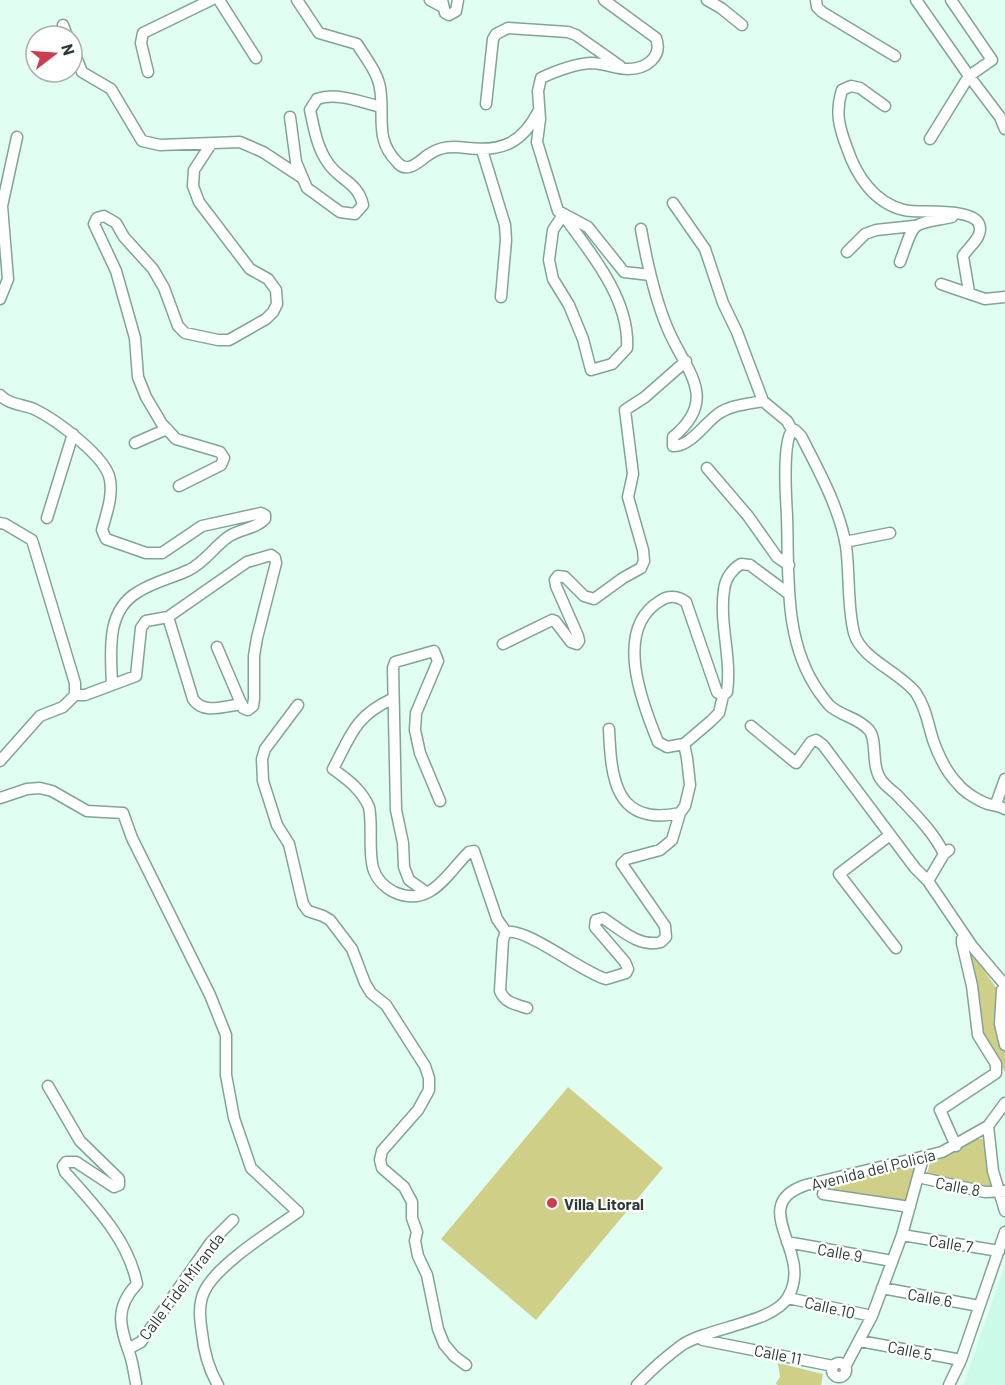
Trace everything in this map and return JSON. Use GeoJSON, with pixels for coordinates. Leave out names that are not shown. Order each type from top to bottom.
{"type":"FeatureCollection","features":[{"type":"Feature","properties":{"kind":"street"},"geometry":{"type":"LineString","coordinates":[[148,72],[141,43],[142,33],[211,0]]}},
{"type":"Feature","properties":{"kind":"street"},"geometry":{"type":"LineString","coordinates":[[219,0],[256,58]]}},
{"type":"Feature","properties":{"kind":"street"},"geometry":{"type":"LineString","coordinates":[[297,0],[319,33],[357,44],[380,87],[382,139],[393,159],[401,166],[408,167],[418,163],[441,147],[453,146],[482,150],[517,141],[533,122],[539,109]]}},
{"type":"Feature","properties":{"kind":"street"},"geometry":{"type":"LineString","coordinates":[[430,0],[442,4],[445,13],[453,14],[458,7],[458,0]]}},
{"type":"Feature","properties":{"kind":"street"},"geometry":{"type":"LineString","coordinates":[[564,215],[553,230],[549,260],[553,279],[569,305],[583,339],[591,370],[612,364],[627,348],[628,334],[610,281],[564,215],[556,206],[537,142],[538,91],[541,78],[558,70],[590,63],[635,69],[654,59],[659,45],[656,38],[604,0]]}},
{"type":"Feature","properties":{"kind":"street"},"geometry":{"type":"LineString","coordinates":[[707,0],[742,25]]}},
{"type":"Feature","properties":{"kind":"street"},"geometry":{"type":"LineString","coordinates":[[816,0],[822,12],[895,56]]}},
{"type":"Feature","properties":{"kind":"street"},"geometry":{"type":"LineString","coordinates":[[916,0],[1000,117],[1005,129]]}},
{"type":"Feature","properties":{"kind":"street"},"geometry":{"type":"LineString","coordinates":[[930,139],[969,76],[992,60],[951,0]]}},
{"type":"Feature","properties":{"kind":"street"},"geometry":{"type":"LineString","coordinates":[[486,104],[493,39],[496,34],[508,28],[568,32],[576,35],[625,69]]}},
{"type":"Feature","properties":{"kind":"street"},"geometry":{"type":"LineString","coordinates":[[84,73],[111,89],[142,141],[160,145],[240,142],[283,163],[301,177]]}},
{"type":"Feature","properties":{"kind":"street"},"geometry":{"type":"LineString","coordinates":[[885,106],[860,88],[851,86],[842,90],[838,103],[837,121],[854,168],[865,184],[888,204],[904,210],[930,211],[973,218],[979,225],[978,235],[963,255],[969,292]]}},
{"type":"Feature","properties":{"kind":"street"},"geometry":{"type":"LineString","coordinates":[[290,117],[296,162],[307,188],[340,212],[355,214],[363,205],[362,198],[350,182],[329,165],[319,149],[310,110],[317,99],[327,96],[356,100],[381,107]]}},
{"type":"Feature","properties":{"kind":"street"},"geometry":{"type":"LineString","coordinates":[[0,299],[8,279],[2,206],[17,137]]}},
{"type":"Feature","properties":{"kind":"street"},"geometry":{"type":"LineString","coordinates":[[179,486],[221,465],[224,458],[220,452],[176,439],[146,397],[138,377],[135,338],[116,272],[94,224],[97,218],[104,216],[116,223],[124,237],[153,269],[164,288],[178,326],[185,333],[229,340],[266,319],[277,304],[276,290],[268,279],[250,269],[199,202],[193,186],[194,170],[211,144]]}},
{"type":"Feature","properties":{"kind":"street"},"geometry":{"type":"LineString","coordinates":[[482,150],[505,225],[506,240],[501,297]]}},
{"type":"Feature","properties":{"kind":"street"},"geometry":{"type":"LineString","coordinates":[[673,203],[705,249],[723,303],[737,332],[763,401],[801,436],[837,509],[845,542],[851,615],[859,643],[871,656],[907,683],[916,693],[930,724],[938,750],[958,785],[989,804],[1000,807],[1005,779]]}},
{"type":"Feature","properties":{"kind":"street"},"geometry":{"type":"LineString","coordinates":[[847,252],[865,234],[876,230],[915,226],[923,222],[952,217],[954,214]]}},
{"type":"Feature","properties":{"kind":"street"},"geometry":{"type":"LineString","coordinates":[[564,215],[588,227],[624,272],[650,275]]}},
{"type":"Feature","properties":{"kind":"street"},"geometry":{"type":"LineString","coordinates":[[900,262],[915,226]]}},
{"type":"Feature","properties":{"kind":"street"},"geometry":{"type":"LineString","coordinates":[[641,229],[650,275],[668,329],[697,384],[696,408],[684,428],[673,437],[673,446],[682,445],[688,441],[720,412],[731,407],[763,401]]}},
{"type":"Feature","properties":{"kind":"street"},"geometry":{"type":"LineString","coordinates":[[941,284],[985,299],[1005,297]]}},
{"type":"Feature","properties":{"kind":"street"},"geometry":{"type":"LineString","coordinates":[[503,644],[552,620],[571,642],[577,644],[578,636],[556,586],[555,580],[558,576],[565,577],[584,596],[594,599],[640,568],[644,561],[643,549],[628,497],[633,474],[625,410],[645,397],[686,361]]}},
{"type":"Feature","properties":{"kind":"street"},"geometry":{"type":"LineString","coordinates":[[0,395],[14,404],[32,408],[73,434],[107,470],[111,496],[102,531],[106,539],[146,553],[162,552],[201,526],[261,513],[265,515],[261,524],[227,538],[206,558],[190,569],[137,592],[128,600],[120,609],[111,631],[112,685]]}},
{"type":"Feature","properties":{"kind":"street"},"geometry":{"type":"LineString","coordinates":[[135,443],[167,429]]}},
{"type":"Feature","properties":{"kind":"street"},"geometry":{"type":"LineString","coordinates":[[792,430],[789,433],[787,447],[785,487],[786,564],[795,640],[814,685],[830,706],[869,730],[872,735],[874,763],[882,781],[947,852],[928,881]]}},
{"type":"Feature","properties":{"kind":"street"},"geometry":{"type":"LineString","coordinates":[[47,518],[73,434]]}},
{"type":"Feature","properties":{"kind":"street"},"geometry":{"type":"LineString","coordinates":[[707,468],[786,564]]}},
{"type":"Feature","properties":{"kind":"street"},"geometry":{"type":"LineString","coordinates":[[0,523],[32,540],[75,682],[75,695],[63,707],[40,716],[0,761]]}},
{"type":"Feature","properties":{"kind":"street"},"geometry":{"type":"LineString","coordinates":[[845,542],[890,532]]}},
{"type":"Feature","properties":{"kind":"street"},"geometry":{"type":"LineString","coordinates":[[75,695],[85,695],[136,676],[141,627],[146,621],[168,617],[247,562],[271,555],[275,558],[276,563],[256,647],[253,706],[248,710],[243,708],[217,647]]}},
{"type":"Feature","properties":{"kind":"street"},"geometry":{"type":"LineString","coordinates":[[775,583],[786,564]]}},
{"type":"Feature","properties":{"kind":"street"},"geometry":{"type":"LineString","coordinates":[[723,696],[717,692],[686,602],[678,597],[664,598],[644,613],[636,633],[637,680],[658,742],[667,747],[684,744],[719,713],[723,696],[728,692],[729,666],[724,589],[732,571],[738,565],[750,565],[789,594]]}},
{"type":"Feature","properties":{"kind":"street"},"geometry":{"type":"LineString","coordinates":[[168,617],[193,699],[198,706],[204,709],[242,704]]}},
{"type":"Feature","properties":{"kind":"street"},"geometry":{"type":"LineString","coordinates":[[426,892],[409,880],[404,867],[403,843],[396,810],[393,668],[395,662],[434,651],[438,661],[416,712],[415,730],[420,753],[440,801]]}},
{"type":"Feature","properties":{"kind":"street"},"geometry":{"type":"LineString","coordinates":[[392,699],[374,707],[361,718],[333,769],[351,782],[365,797],[369,807],[373,869],[386,888],[399,895],[410,897],[443,884],[464,856],[474,851],[497,919],[506,932]]}},
{"type":"Feature","properties":{"kind":"street"},"geometry":{"type":"LineString","coordinates":[[298,705],[266,749],[262,759],[263,781],[277,825],[289,844],[303,904],[308,911],[330,920],[352,949],[371,993],[386,1005],[425,1066],[429,1078],[429,1090],[418,1110],[382,1151],[380,1160],[382,1168],[404,1187],[412,1202],[418,1256],[424,1264],[438,1329],[444,1344],[466,1365]]}},
{"type":"Feature","properties":{"kind":"street"},"geometry":{"type":"LineString","coordinates":[[751,726],[796,763],[811,742],[819,742],[915,868],[928,881],[965,936],[1005,986],[1002,990],[1000,1024],[1005,1045]]}},
{"type":"Feature","properties":{"kind":"street"},"geometry":{"type":"LineString","coordinates":[[609,729],[613,777],[625,801],[638,810],[646,812],[666,816],[680,813]]}},
{"type":"Feature","properties":{"kind":"street"},"geometry":{"type":"LineString","coordinates":[[506,932],[519,933],[600,977],[609,979],[626,973],[628,969],[625,962],[595,927],[596,920],[603,918],[628,936],[648,943],[657,944],[664,940],[667,933],[665,926],[622,864],[627,859],[660,850],[672,840],[690,785],[684,744]]}},
{"type":"Feature","properties":{"kind":"street"},"geometry":{"type":"LineString","coordinates":[[0,798],[27,789],[40,788],[52,791],[87,811],[123,813],[132,838],[210,995],[226,1035],[226,1075],[232,1107],[251,1168],[298,1212],[240,1253],[216,1276],[204,1292],[200,1313],[203,1346],[207,1363],[218,1385]]}},
{"type":"Feature","properties":{"kind":"street"},"geometry":{"type":"LineString","coordinates":[[890,835],[839,874],[896,948]]}},
{"type":"Feature","properties":{"kind":"street"},"geometry":{"type":"LineString","coordinates":[[506,932],[502,940],[500,991],[503,999],[527,1008]]}},
{"type":"Feature","properties":{"kind":"street"},"geometry":{"type":"LineString","coordinates":[[956,1146],[940,1110],[996,1073],[997,1069],[978,1035],[972,986],[962,944],[965,936]]}},
{"type":"Feature","properties":{"kind":"street"},"geometry":{"type":"LineString","coordinates":[[48,1086],[80,1141],[119,1179],[119,1185],[114,1187],[76,1162],[66,1162],[63,1166],[65,1172],[103,1216],[125,1247],[132,1264],[137,1284],[125,1303],[120,1324],[136,1384]]}},
{"type":"Feature","properties":{"kind":"street","name":"Avenida del Policía"},"geometry":{"type":"LineString","coordinates":[[788,1298],[795,1276],[792,1256],[780,1219],[780,1209],[790,1193],[806,1185],[923,1158],[956,1146],[988,1126],[1005,1104]]}},
{"type":"Feature","properties":{"kind":"street"},"geometry":{"type":"LineString","coordinates":[[988,1126],[993,1171],[1002,1191],[1005,1210]]}},
{"type":"Feature","properties":{"kind":"street"},"geometry":{"type":"LineString","coordinates":[[845,1367],[839,1363],[833,1366],[832,1374],[837,1381],[845,1375],[845,1367],[872,1316],[902,1235],[923,1158]]}},
{"type":"Feature","properties":{"kind":"street","name":"Calle 8"},"geometry":{"type":"LineString","coordinates":[[918,1177],[985,1192],[1002,1191]]}},
{"type":"Feature","properties":{"kind":"street"},"geometry":{"type":"LineString","coordinates":[[823,1194],[910,1207]]}},
{"type":"Feature","properties":{"kind":"street","name":"Calle Fidel Miranda"},"geometry":{"type":"LineString","coordinates":[[128,1349],[141,1342],[211,1242],[233,1220]]}},
{"type":"Feature","properties":{"kind":"street"},"geometry":{"type":"LineString","coordinates":[[949,1385],[961,1360],[1005,1232]]}},
{"type":"Feature","properties":{"kind":"street","name":"Calle 7"},"geometry":{"type":"LineString","coordinates":[[902,1235],[999,1251]]}},
{"type":"Feature","properties":{"kind":"street","name":"Calle 9"},"geometry":{"type":"LineString","coordinates":[[787,1242],[892,1261]]}},
{"type":"Feature","properties":{"kind":"street","name":"Calle 6"},"geometry":{"type":"LineString","coordinates":[[882,1288],[979,1306]]}},
{"type":"Feature","properties":{"kind":"street"},"geometry":{"type":"LineString","coordinates":[[637,1385],[683,1344],[722,1328],[768,1315],[779,1309],[788,1298]]}},
{"type":"Feature","properties":{"kind":"street","name":"Calle 10"},"geometry":{"type":"LineString","coordinates":[[788,1298],[872,1316]]}},
{"type":"Feature","properties":{"kind":"street"},"geometry":{"type":"LineString","coordinates":[[722,1328],[722,1344]]}},
{"type":"Feature","properties":{"kind":"street","name":"Calle 11"},"geometry":{"type":"LineString","coordinates":[[700,1338],[833,1366]]}},
{"type":"Feature","properties":{"kind":"street","name":"Calle 5"},"geometry":{"type":"LineString","coordinates":[[860,1341],[961,1360]]}},
{"type":"Feature","properties":{"kind":"shaded area"},"geometry":{"type":"Polygon","coordinates":[[[966,944],[997,989],[999,1042],[1005,1051],[1005,1072],[985,1042],[966,944]]]}},
{"type":"Feature","properties":{"kind":"shaded area","name":"Villa Litoral"},"geometry":{"type":"Polygon","coordinates":[[[568,1087],[663,1168],[536,1320],[441,1239],[568,1087]]]}},
{"type":"Feature","properties":{"kind":"shaded area"},"geometry":{"type":"Polygon","coordinates":[[[976,1139],[982,1139],[988,1146],[992,1186],[929,1177],[927,1174],[931,1159],[976,1139]]]}},
{"type":"Feature","properties":{"kind":"shaded area"},"geometry":{"type":"Polygon","coordinates":[[[917,1164],[909,1200],[904,1203],[823,1189],[827,1185],[917,1164]]]}},
{"type":"Feature","properties":{"kind":"shaded area"},"geometry":{"type":"Polygon","coordinates":[[[1005,1265],[1005,1385],[962,1385],[966,1378],[1005,1265]]]}},
{"type":"Feature","properties":{"kind":"shaded area"},"geometry":{"type":"Polygon","coordinates":[[[778,1363],[823,1374],[821,1385],[777,1385],[780,1377],[778,1363]]]}},
{"type":"Feature","properties":{"kind":"place","name":"Villa Litoral"},"geometry":{"type":"Point","coordinates":[552,1203]}}]}
